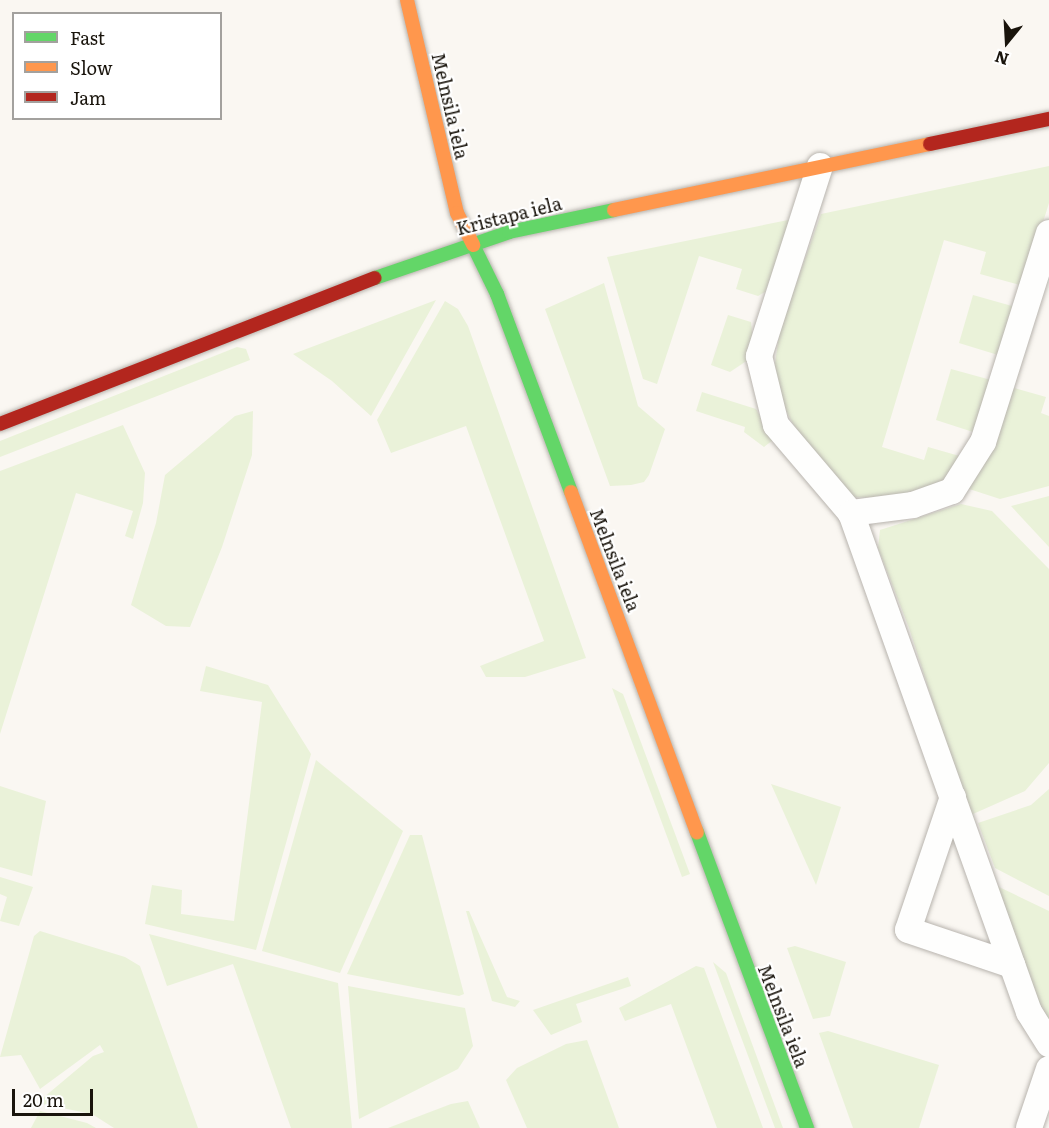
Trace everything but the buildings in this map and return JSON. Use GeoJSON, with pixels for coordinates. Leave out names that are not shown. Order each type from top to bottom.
{"type":"FeatureCollection","features":[{"type":"Feature","properties":{"kind":"street","name":"Melnsila iela"},"geometry":{"type":"LineString","coordinates":[[408,0],[452,193],[472,243],[497,294],[807,1128]]}},
{"type":"Feature","properties":{"kind":"street","name":"Kristapa iela"},"geometry":{"type":"LineString","coordinates":[[0,424],[472,243],[820,166],[1049,119]]}},
{"type":"Feature","properties":{"kind":"street"},"geometry":{"type":"LineString","coordinates":[[820,166],[759,356],[776,425],[851,513],[1029,1012],[1049,1044]]}},
{"type":"Feature","properties":{"kind":"street"},"geometry":{"type":"LineString","coordinates":[[851,513],[913,505],[952,491],[983,442],[1049,233]]}},
{"type":"Feature","properties":{"kind":"street"},"geometry":{"type":"LineString","coordinates":[[953,797],[908,930],[1012,965]]}},
{"type":"Feature","properties":{"kind":"street"},"geometry":{"type":"LineString","coordinates":[[1029,1128],[1049,1069]]}},
{"type":"Feature","properties":{"kind":"green space"},"geometry":{"type":"Polygon","coordinates":[[[1049,166],[1049,203],[1023,286],[980,274],[986,252],[944,240],[882,447],[924,460],[928,447],[963,457],[939,487],[907,498],[848,497],[793,424],[777,393],[775,363],[780,329],[821,214],[1049,166]]]}},
{"type":"Feature","properties":{"kind":"green space"},"geometry":{"type":"Polygon","coordinates":[[[793,219],[765,292],[758,296],[736,289],[742,269],[699,256],[657,384],[643,379],[607,257],[793,219]]]}},
{"type":"Feature","properties":{"kind":"green space"},"geometry":{"type":"Polygon","coordinates":[[[604,283],[638,406],[665,429],[649,475],[644,482],[631,485],[610,486],[545,309],[604,283]]]}},
{"type":"Feature","properties":{"kind":"green space"},"geometry":{"type":"Polygon","coordinates":[[[973,295],[1012,306],[998,355],[959,343],[973,295]]]}},
{"type":"Feature","properties":{"kind":"green space"},"geometry":{"type":"Polygon","coordinates":[[[436,300],[371,416],[332,381],[293,354],[436,300]]]}},
{"type":"Feature","properties":{"kind":"green space"},"geometry":{"type":"Polygon","coordinates":[[[445,301],[458,309],[468,326],[586,658],[525,677],[486,677],[480,666],[544,641],[466,426],[391,453],[377,420],[445,301]]]}},
{"type":"Feature","properties":{"kind":"green space"},"geometry":{"type":"Polygon","coordinates":[[[728,315],[751,322],[753,340],[748,360],[730,372],[711,365],[728,315]]]}},
{"type":"Feature","properties":{"kind":"green space"},"geometry":{"type":"Polygon","coordinates":[[[237,347],[246,349],[250,360],[0,457],[0,441],[237,347]]]}},
{"type":"Feature","properties":{"kind":"green space"},"geometry":{"type":"Polygon","coordinates":[[[951,369],[991,380],[973,432],[936,420],[951,369]]]}},
{"type":"Feature","properties":{"kind":"green space"},"geometry":{"type":"Polygon","coordinates":[[[1011,387],[1046,397],[1041,413],[1049,416],[1049,486],[1000,499],[963,487],[1011,387]]]}},
{"type":"Feature","properties":{"kind":"green space"},"geometry":{"type":"Polygon","coordinates":[[[702,392],[756,409],[773,440],[764,447],[744,432],[745,427],[696,411],[702,392]]]}},
{"type":"Feature","properties":{"kind":"green space"},"geometry":{"type":"Polygon","coordinates":[[[253,411],[252,455],[222,547],[190,627],[166,626],[131,605],[156,523],[165,475],[235,416],[253,411]]]}},
{"type":"Feature","properties":{"kind":"green space"},"geometry":{"type":"Polygon","coordinates":[[[123,425],[145,473],[143,503],[133,539],[125,536],[133,511],[76,493],[0,734],[0,471],[123,425]]]}},
{"type":"Feature","properties":{"kind":"green space"},"geometry":{"type":"Polygon","coordinates":[[[1049,496],[1049,547],[1011,506],[1049,496]]]}},
{"type":"Feature","properties":{"kind":"green space"},"geometry":{"type":"Polygon","coordinates":[[[961,504],[992,511],[1049,569],[1049,763],[1025,791],[973,814],[965,802],[909,628],[878,548],[880,530],[961,504]]]}},
{"type":"Feature","properties":{"kind":"green space"},"geometry":{"type":"Polygon","coordinates":[[[206,666],[268,685],[311,754],[256,950],[145,924],[152,885],[182,890],[181,914],[234,921],[262,702],[200,691],[206,666]]]}},
{"type":"Feature","properties":{"kind":"green space"},"geometry":{"type":"Polygon","coordinates":[[[612,688],[623,694],[690,874],[682,877],[612,688]]]}},
{"type":"Feature","properties":{"kind":"green space"},"geometry":{"type":"Polygon","coordinates":[[[316,760],[403,831],[340,973],[262,951],[316,760]]]}},
{"type":"Feature","properties":{"kind":"green space"},"geometry":{"type":"Polygon","coordinates":[[[771,784],[841,807],[816,885],[771,784]]]}},
{"type":"Feature","properties":{"kind":"green space"},"geometry":{"type":"Polygon","coordinates":[[[0,786],[46,801],[32,876],[0,867],[0,786]]]}},
{"type":"Feature","properties":{"kind":"green space"},"geometry":{"type":"Polygon","coordinates":[[[1049,789],[1049,896],[995,868],[978,823],[1031,805],[1049,789]]]}},
{"type":"Feature","properties":{"kind":"green space"},"geometry":{"type":"Polygon","coordinates":[[[410,835],[422,835],[464,994],[459,996],[347,974],[410,835]]]}},
{"type":"Feature","properties":{"kind":"green space"},"geometry":{"type":"Polygon","coordinates":[[[0,877],[33,887],[19,926],[0,921],[7,897],[0,894],[0,877]]]}},
{"type":"Feature","properties":{"kind":"green space"},"geometry":{"type":"Polygon","coordinates":[[[997,886],[1049,911],[1049,1022],[1023,970],[997,886]]]}},
{"type":"Feature","properties":{"kind":"green space"},"geometry":{"type":"Polygon","coordinates":[[[466,911],[469,911],[507,997],[520,1001],[515,1007],[492,1001],[466,911]]]}},
{"type":"Feature","properties":{"kind":"green space"},"geometry":{"type":"Polygon","coordinates":[[[40,931],[125,957],[140,966],[198,1128],[114,1128],[92,1114],[37,1103],[93,1056],[104,1052],[100,1045],[40,1089],[21,1055],[0,1057],[34,936],[40,931]]]}},
{"type":"Feature","properties":{"kind":"green space"},"geometry":{"type":"Polygon","coordinates":[[[149,934],[338,983],[352,1128],[291,1128],[233,964],[167,986],[149,934]]]}},
{"type":"Feature","properties":{"kind":"green space"},"geometry":{"type":"Polygon","coordinates":[[[795,946],[846,962],[830,1016],[813,1019],[787,948],[795,946]]]}},
{"type":"Feature","properties":{"kind":"green space"},"geometry":{"type":"Polygon","coordinates":[[[713,962],[726,973],[783,1128],[775,1128],[713,962]]]}},
{"type":"Feature","properties":{"kind":"green space"},"geometry":{"type":"Polygon","coordinates":[[[696,966],[704,968],[763,1128],[717,1128],[671,1004],[625,1021],[619,1008],[696,966]]]}},
{"type":"Feature","properties":{"kind":"green space"},"geometry":{"type":"Polygon","coordinates":[[[628,977],[631,986],[576,1004],[582,1022],[551,1035],[533,1010],[628,977]]]}},
{"type":"Feature","properties":{"kind":"green space"},"geometry":{"type":"Polygon","coordinates":[[[348,986],[465,1008],[473,1046],[458,1069],[359,1119],[348,986]]]}},
{"type":"Feature","properties":{"kind":"green space"},"geometry":{"type":"Polygon","coordinates":[[[828,1031],[939,1065],[919,1128],[853,1128],[819,1033],[828,1031]]]}},
{"type":"Feature","properties":{"kind":"green space"},"geometry":{"type":"Polygon","coordinates":[[[587,1040],[619,1128],[527,1128],[506,1080],[517,1068],[566,1044],[587,1040]]]}},
{"type":"Feature","properties":{"kind":"green space"},"geometry":{"type":"Polygon","coordinates":[[[468,1101],[480,1128],[388,1128],[451,1104],[468,1101]]]}},
{"type":"Feature","properties":{"kind":"green space"},"geometry":{"type":"Polygon","coordinates":[[[40,1111],[87,1123],[96,1128],[31,1128],[40,1111]]]}},
{"type":"Feature","properties":{"kind":"traffic: fast"},"geometry":{"type":"LineString","coordinates":[[375,278],[509,232],[614,210]]}},
{"type":"Feature","properties":{"kind":"traffic: fast"},"geometry":{"type":"LineString","coordinates":[[473,245],[497,294],[571,492]]}},
{"type":"Feature","properties":{"kind":"traffic: fast"},"geometry":{"type":"LineString","coordinates":[[697,832],[807,1128]]}},
{"type":"Feature","properties":{"kind":"traffic: slow"},"geometry":{"type":"LineString","coordinates":[[407,0],[457,213],[473,245]]}},
{"type":"Feature","properties":{"kind":"traffic: slow"},"geometry":{"type":"LineString","coordinates":[[614,210],[930,144]]}},
{"type":"Feature","properties":{"kind":"traffic: slow"},"geometry":{"type":"LineString","coordinates":[[571,492],[697,832]]}},
{"type":"Feature","properties":{"kind":"traffic: jam"},"geometry":{"type":"LineString","coordinates":[[930,144],[1049,119]]}},
{"type":"Feature","properties":{"kind":"traffic: jam"},"geometry":{"type":"LineString","coordinates":[[0,424],[375,278]]}}]}
